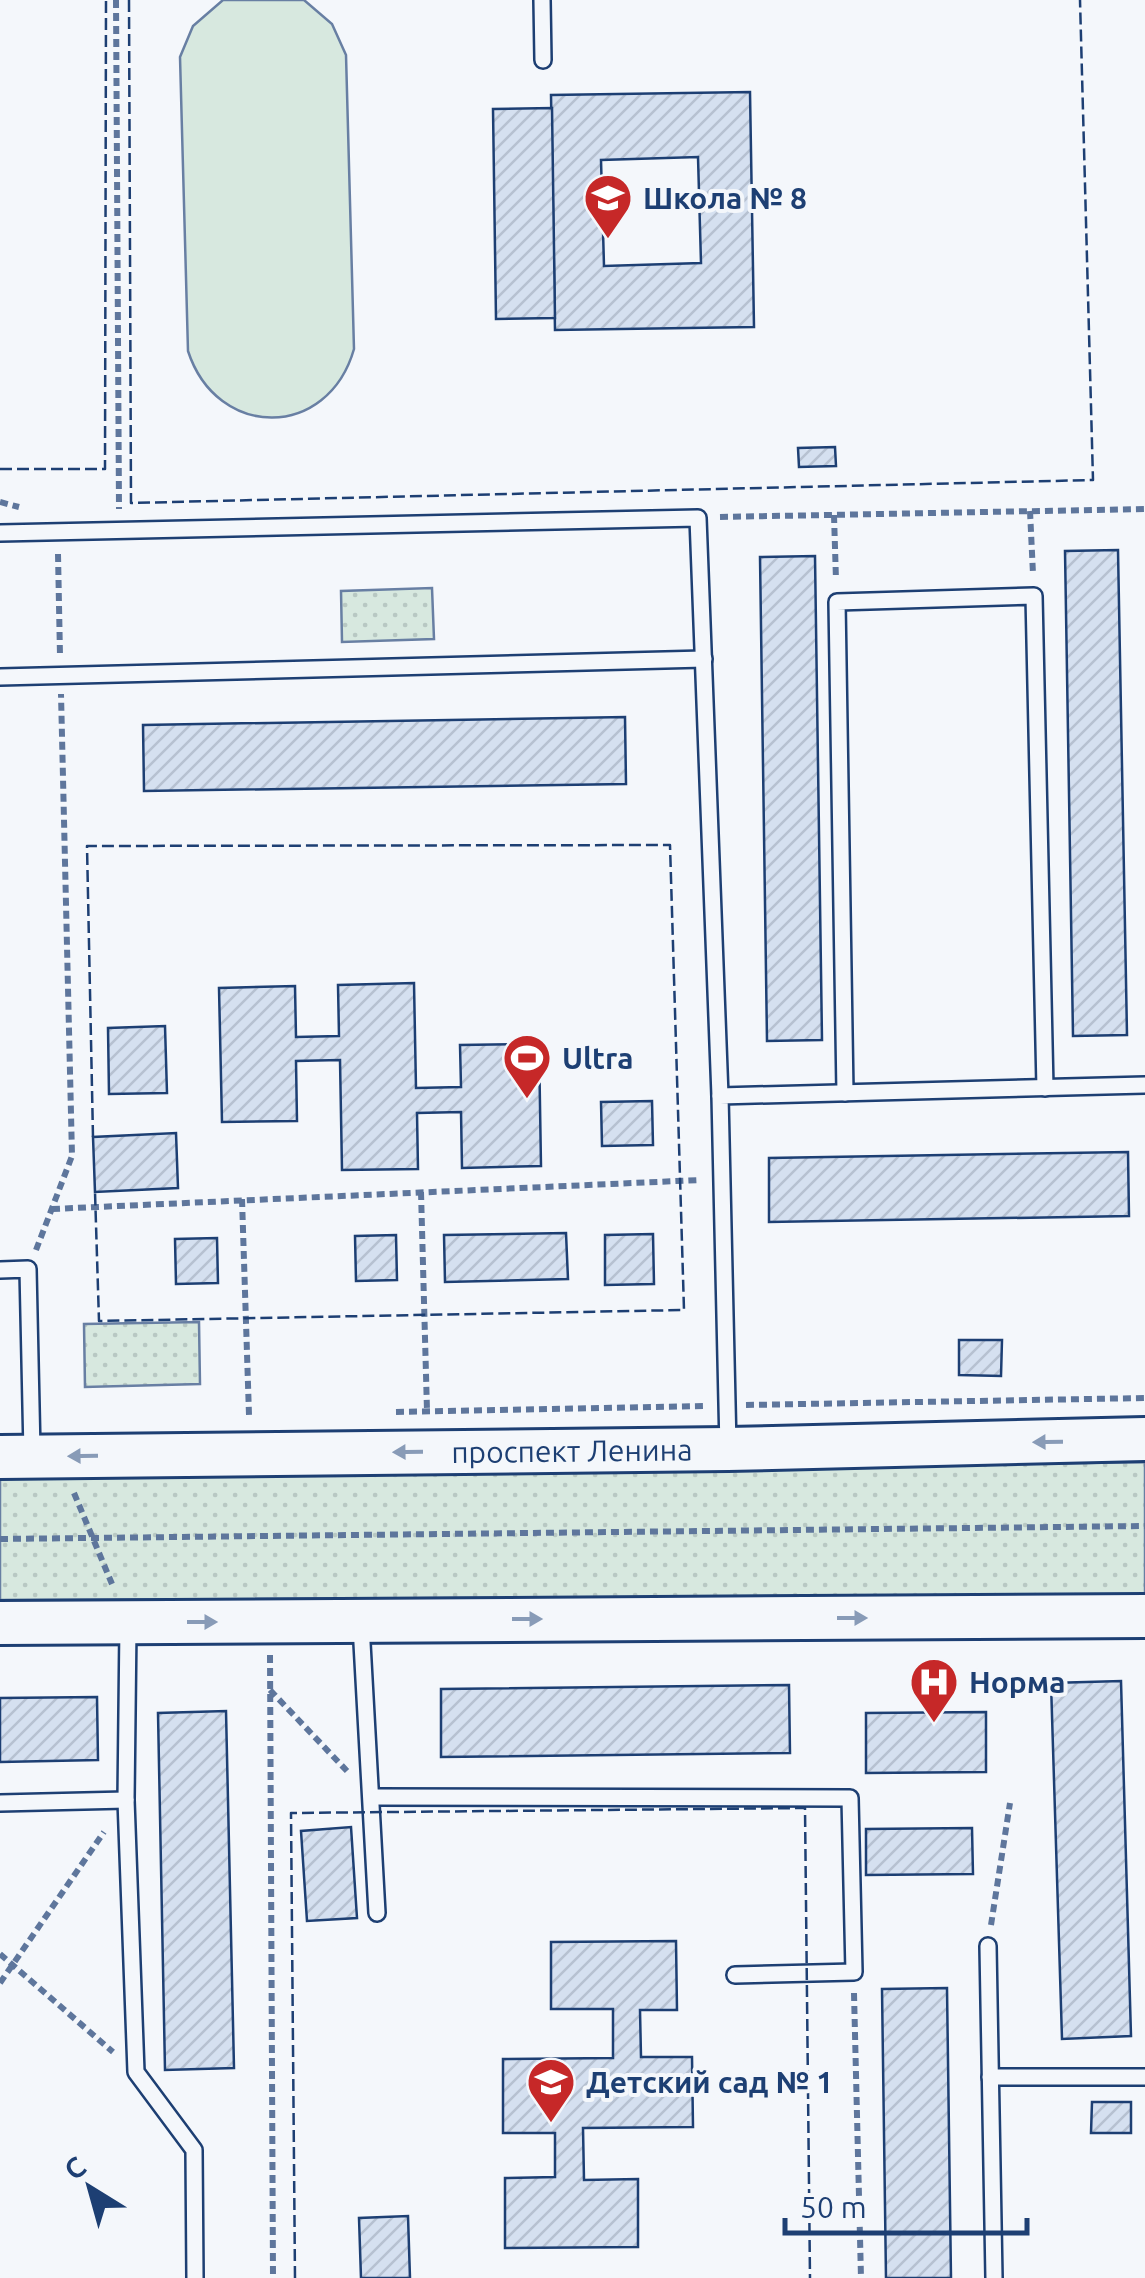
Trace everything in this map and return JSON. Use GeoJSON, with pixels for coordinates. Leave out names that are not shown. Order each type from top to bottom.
{"type":"FeatureCollection","features":[{"type":"Feature","properties":{"kind":"street","name":"проспект Ленина"},"geometry":{"type":"LineString","coordinates":[[33,1464],[1145,1439]]}},
{"type":"Feature","properties":{"kind":"street"},"geometry":{"type":"LineString","coordinates":[[0,1623],[120,1603],[361,1620],[1145,1616]]}},
{"type":"Feature","properties":{"kind":"lane"},"geometry":{"type":"LineString","coordinates":[[542,0],[543,60]]}},
{"type":"Feature","properties":{"kind":"lane"},"geometry":{"type":"LineString","coordinates":[[0,533],[698,518],[720,1096],[728,1449]]}},
{"type":"Feature","properties":{"kind":"lane"},"geometry":{"type":"LineString","coordinates":[[845,1093],[837,602],[1034,596],[1045,1088]]}},
{"type":"Feature","properties":{"kind":"lane"},"geometry":{"type":"LineString","coordinates":[[0,677],[704,658]]}},
{"type":"Feature","properties":{"kind":"lane"},"geometry":{"type":"LineString","coordinates":[[720,1096],[1145,1085]]}},
{"type":"Feature","properties":{"kind":"lane"},"geometry":{"type":"LineString","coordinates":[[0,1270],[28,1269],[33,1464]]}},
{"type":"Feature","properties":{"kind":"lane"},"geometry":{"type":"LineString","coordinates":[[120,1603],[136,2072],[194,2150],[194,2278]]}},
{"type":"Feature","properties":{"kind":"lane"},"geometry":{"type":"LineString","coordinates":[[361,1620],[378,1913]]}},
{"type":"Feature","properties":{"kind":"lane"},"geometry":{"type":"LineString","coordinates":[[372,1797],[850,1798],[854,1972],[734,1974]]}},
{"type":"Feature","properties":{"kind":"lane"},"geometry":{"type":"LineString","coordinates":[[0,1803],[126,1800]]}},
{"type":"Feature","properties":{"kind":"lane"},"geometry":{"type":"LineString","coordinates":[[988,1946],[994,2278]]}},
{"type":"Feature","properties":{"kind":"lane"},"geometry":{"type":"LineString","coordinates":[[990,2076],[1145,2077]]}},
{"type":"Feature","properties":{"kind":"path"},"geometry":{"type":"LineString","coordinates":[[116,0],[118,531]]}},
{"type":"Feature","properties":{"kind":"path"},"geometry":{"type":"LineString","coordinates":[[698,518],[1145,509]]}},
{"type":"Feature","properties":{"kind":"path"},"geometry":{"type":"LineString","coordinates":[[1030,511],[1034,596]]}},
{"type":"Feature","properties":{"kind":"path"},"geometry":{"type":"LineString","coordinates":[[834,515],[837,602]]}},
{"type":"Feature","properties":{"kind":"path"},"geometry":{"type":"LineString","coordinates":[[28,1269],[72,1156],[57,532]]}},
{"type":"Feature","properties":{"kind":"path"},"geometry":{"type":"LineString","coordinates":[[52,1208],[722,1179]]}},
{"type":"Feature","properties":{"kind":"path"},"geometry":{"type":"LineString","coordinates":[[421,1192],[428,1411]]}},
{"type":"Feature","properties":{"kind":"path"},"geometry":{"type":"LineString","coordinates":[[242,1199],[249,1415]]}},
{"type":"Feature","properties":{"kind":"path"},"geometry":{"type":"LineString","coordinates":[[388,1412],[1145,1398]]}},
{"type":"Feature","properties":{"kind":"path"},"geometry":{"type":"LineString","coordinates":[[230,1415],[268,1414]]}},
{"type":"Feature","properties":{"kind":"path"},"geometry":{"type":"LineString","coordinates":[[33,1464],[93,1538],[120,1603]]}},
{"type":"Feature","properties":{"kind":"path"},"geometry":{"type":"LineString","coordinates":[[0,1539],[1145,1526]]}},
{"type":"Feature","properties":{"kind":"path"},"geometry":{"type":"LineString","coordinates":[[270,1655],[273,2278]]}},
{"type":"Feature","properties":{"kind":"path"},"geometry":{"type":"LineString","coordinates":[[270,1690],[372,1797]]}},
{"type":"Feature","properties":{"kind":"path"},"geometry":{"type":"LineString","coordinates":[[0,1984],[126,1800]]}},
{"type":"Feature","properties":{"kind":"path"},"geometry":{"type":"LineString","coordinates":[[988,1946],[1010,1803]]}},
{"type":"Feature","properties":{"kind":"path"},"geometry":{"type":"LineString","coordinates":[[0,1954],[136,2072]]}},
{"type":"Feature","properties":{"kind":"path"},"geometry":{"type":"LineString","coordinates":[[854,1972],[861,2278]]}},
{"type":"Feature","properties":{"kind":"shaded area"},"geometry":{"type":"Polygon","coordinates":[[[223,0],[304,0],[332,24],[346,55],[354,349],[341,379],[321,400],[298,413],[272,418],[246,413],[223,401],[202,380],[188,351],[180,57],[193,26],[223,0]]]}},
{"type":"Feature","properties":{"kind":"shaded area"},"geometry":{"type":"Polygon","coordinates":[[[432,588],[434,639],[342,642],[341,591],[432,588]]]}},
{"type":"Feature","properties":{"kind":"shaded area"},"geometry":{"type":"Polygon","coordinates":[[[199,1322],[200,1384],[85,1387],[84,1324],[199,1322]]]}},
{"type":"Feature","properties":{"kind":"shaded area"},"geometry":{"type":"Polygon","coordinates":[[[1145,1462],[1145,1595],[0,1600],[0,1479],[1145,1462]]]}},
{"type":"Feature","properties":{"kind":"building"},"geometry":{"type":"Polygon","coordinates":[[[750,92],[754,327],[555,330],[551,95],[750,92]],[[698,157],[601,160],[604,266],[701,263],[698,157]]]}},
{"type":"Feature","properties":{"kind":"building"},"geometry":{"type":"Polygon","coordinates":[[[552,108],[555,318],[496,319],[493,109],[552,108]]]}},
{"type":"Feature","properties":{"kind":"building"},"geometry":{"type":"Polygon","coordinates":[[[835,447],[836,466],[799,467],[798,448],[835,447]]]}},
{"type":"Feature","properties":{"kind":"building"},"geometry":{"type":"Polygon","coordinates":[[[1118,550],[1127,1035],[1073,1036],[1065,551],[1118,550]]]}},
{"type":"Feature","properties":{"kind":"building"},"geometry":{"type":"Polygon","coordinates":[[[815,556],[822,1040],[767,1041],[760,557],[815,556]]]}},
{"type":"Feature","properties":{"kind":"building"},"geometry":{"type":"Polygon","coordinates":[[[625,717],[626,784],[144,791],[143,725],[625,717]]]}},
{"type":"Feature","properties":{"kind":"building"},"geometry":{"type":"Polygon","coordinates":[[[414,983],[416,1088],[461,1087],[460,1045],[539,1044],[541,1166],[462,1168],[461,1112],[417,1113],[418,1169],[342,1170],[340,1060],[296,1061],[297,1121],[222,1122],[219,988],[295,986],[296,1037],[339,1036],[338,985],[414,983]]]}},
{"type":"Feature","properties":{"kind":"building"},"geometry":{"type":"Polygon","coordinates":[[[165,1026],[167,1093],[109,1094],[108,1028],[165,1026]]]}},
{"type":"Feature","properties":{"kind":"building"},"geometry":{"type":"Polygon","coordinates":[[[652,1101],[653,1145],[602,1146],[601,1102],[652,1101]]]}},
{"type":"Feature","properties":{"kind":"building"},"geometry":{"type":"Polygon","coordinates":[[[176,1133],[178,1188],[95,1192],[93,1137],[176,1133]]]}},
{"type":"Feature","properties":{"kind":"building"},"geometry":{"type":"Polygon","coordinates":[[[1128,1152],[1129,1216],[769,1222],[769,1158],[1128,1152]]]}},
{"type":"Feature","properties":{"kind":"building"},"geometry":{"type":"Polygon","coordinates":[[[566,1233],[568,1279],[445,1282],[444,1235],[566,1233]]]}},
{"type":"Feature","properties":{"kind":"building"},"geometry":{"type":"Polygon","coordinates":[[[653,1234],[654,1284],[605,1285],[605,1235],[653,1234]]]}},
{"type":"Feature","properties":{"kind":"building"},"geometry":{"type":"Polygon","coordinates":[[[396,1235],[397,1280],[356,1281],[355,1236],[396,1235]]]}},
{"type":"Feature","properties":{"kind":"building"},"geometry":{"type":"Polygon","coordinates":[[[217,1238],[218,1283],[176,1284],[175,1239],[217,1238]]]}},
{"type":"Feature","properties":{"kind":"building"},"geometry":{"type":"Polygon","coordinates":[[[959,1340],[1002,1340],[1001,1376],[959,1375],[959,1340]]]}},
{"type":"Feature","properties":{"kind":"building"},"geometry":{"type":"Polygon","coordinates":[[[1121,1681],[1131,2036],[1062,2039],[1051,1683],[1121,1681]]]}},
{"type":"Feature","properties":{"kind":"building"},"geometry":{"type":"Polygon","coordinates":[[[789,1685],[790,1753],[441,1757],[441,1689],[789,1685]]]}},
{"type":"Feature","properties":{"kind":"building"},"geometry":{"type":"Polygon","coordinates":[[[97,1697],[98,1760],[0,1762],[0,1698],[97,1697]]]}},
{"type":"Feature","properties":{"kind":"building"},"geometry":{"type":"Polygon","coordinates":[[[226,1711],[234,2068],[165,2070],[158,1713],[226,1711]]]}},
{"type":"Feature","properties":{"kind":"building"},"geometry":{"type":"Polygon","coordinates":[[[986,1712],[986,1772],[866,1773],[866,1713],[986,1712]]]}},
{"type":"Feature","properties":{"kind":"building"},"geometry":{"type":"Polygon","coordinates":[[[351,1827],[357,1918],[307,1921],[301,1831],[351,1827]]]}},
{"type":"Feature","properties":{"kind":"building"},"geometry":{"type":"Polygon","coordinates":[[[972,1828],[973,1874],[866,1875],[866,1829],[972,1828]]]}},
{"type":"Feature","properties":{"kind":"building"},"geometry":{"type":"Polygon","coordinates":[[[676,1941],[677,2010],[640,2010],[641,2057],[692,2057],[693,2127],[583,2128],[584,2180],[638,2179],[638,2247],[505,2248],[505,2178],[555,2177],[555,2133],[503,2133],[503,2059],[613,2058],[613,2009],[551,2009],[551,1942],[676,1941]]]}},
{"type":"Feature","properties":{"kind":"building"},"geometry":{"type":"Polygon","coordinates":[[[947,1988],[951,2278],[886,2278],[882,1989],[947,1988]]]}},
{"type":"Feature","properties":{"kind":"building"},"geometry":{"type":"Polygon","coordinates":[[[1092,2102],[1131,2102],[1131,2133],[1091,2133],[1092,2102]]]}},
{"type":"Feature","properties":{"kind":"building"},"geometry":{"type":"Polygon","coordinates":[[[408,2216],[410,2278],[361,2278],[359,2218],[408,2216]]]}},
{"type":"Feature","properties":{"kind":"fence"},"geometry":{"type":"LineString","coordinates":[[0,469],[105,469],[106,0]]}},
{"type":"Feature","properties":{"kind":"fence"},"geometry":{"type":"LineString","coordinates":[[129,0],[131,503],[1093,480],[1080,0]]}},
{"type":"Feature","properties":{"kind":"fence"},"geometry":{"type":"LineString","coordinates":[[93,1137],[87,846],[670,845],[684,1310],[99,1321],[95,1192]]}},
{"type":"Feature","properties":{"kind":"fence"},"geometry":{"type":"LineString","coordinates":[[295,2278],[291,1813],[805,1808],[810,2278]]}},
{"type":"Feature","properties":{"kind":"place","name":"Школа № 8"},"geometry":{"type":"Point","coordinates":[608,240]}},
{"type":"Feature","properties":{"kind":"place","name":"Ultra"},"geometry":{"type":"Point","coordinates":[527,1100]}},
{"type":"Feature","properties":{"kind":"place","name":"Норма"},"geometry":{"type":"Point","coordinates":[934,1724]}},
{"type":"Feature","properties":{"kind":"place","name":"Детский сад № 1"},"geometry":{"type":"Point","coordinates":[551,2124]}}]}
